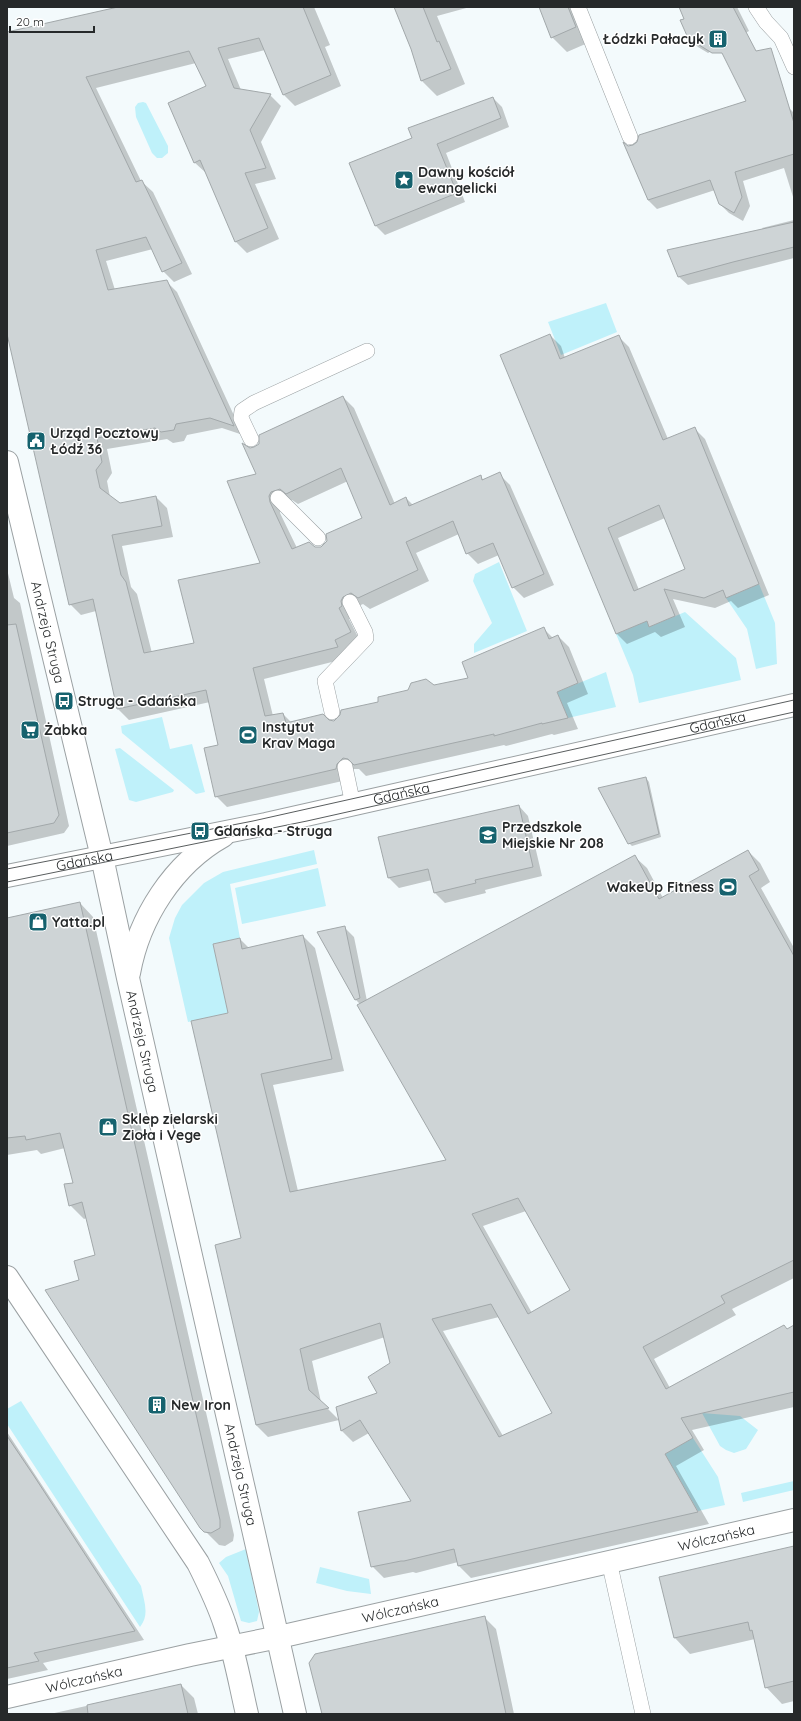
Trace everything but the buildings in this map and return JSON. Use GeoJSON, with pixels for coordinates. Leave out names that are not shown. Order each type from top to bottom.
{"type":"FeatureCollection","features":[{"type":"Feature","properties":{"kind":"street","name":"Andrzeja Struga"},"geometry":{"type":"LineString","coordinates":[[7,462],[102,856],[128,978],[279,1637],[295,1714]]}},
{"type":"Feature","properties":{"kind":"street","name":"Gdańska"},"geometry":{"type":"LineString","coordinates":[[7,876],[353,805],[794,705]]}},
{"type":"Feature","properties":{"kind":"street"},"geometry":{"type":"LineString","coordinates":[[128,978],[140,933],[151,909],[177,875],[203,849],[232,831]]}},
{"type":"Feature","properties":{"kind":"street"},"geometry":{"type":"LineString","coordinates":[[7,1277],[198,1563],[215,1598],[232,1647],[247,1714]]}},
{"type":"Feature","properties":{"kind":"street","name":"Wólczańska"},"geometry":{"type":"LineString","coordinates":[[7,1697],[794,1520]]}},
{"type":"Feature","properties":{"kind":"lane"},"geometry":{"type":"LineString","coordinates":[[578,7],[630,137]]}},
{"type":"Feature","properties":{"kind":"lane"},"geometry":{"type":"LineString","coordinates":[[756,7],[766,22],[781,38],[794,67]]}},
{"type":"Feature","properties":{"kind":"lane"},"geometry":{"type":"LineString","coordinates":[[250,439],[241,418],[242,411],[254,403],[367,351]]}},
{"type":"Feature","properties":{"kind":"lane"},"geometry":{"type":"LineString","coordinates":[[278,498],[318,538]]}},
{"type":"Feature","properties":{"kind":"lane"},"geometry":{"type":"LineString","coordinates":[[332,712],[325,681],[366,638],[366,632],[350,602]]}},
{"type":"Feature","properties":{"kind":"lane"},"geometry":{"type":"LineString","coordinates":[[345,768],[353,805]]}},
{"type":"Feature","properties":{"kind":"lane"},"geometry":{"type":"LineString","coordinates":[[609,1561],[643,1714]]}},
{"type":"Feature","properties":{"kind":"shaded area"},"geometry":{"type":"Polygon","coordinates":[[[138,103],[146,103],[168,146],[168,153],[162,158],[157,158],[152,153],[136,117],[135,107],[138,103]]]}},
{"type":"Feature","properties":{"kind":"shaded area"},"geometry":{"type":"Polygon","coordinates":[[[606,303],[617,332],[561,355],[548,322],[606,303]]]}},
{"type":"Feature","properties":{"kind":"shaded area"},"geometry":{"type":"Polygon","coordinates":[[[499,562],[527,631],[474,653],[474,644],[492,623],[473,581],[475,574],[499,562]]]}},
{"type":"Feature","properties":{"kind":"shaded area"},"geometry":{"type":"Polygon","coordinates":[[[759,584],[775,623],[777,664],[756,669],[747,629],[726,598],[759,584]]]}},
{"type":"Feature","properties":{"kind":"shaded area"},"geometry":{"type":"Polygon","coordinates":[[[685,612],[736,658],[741,680],[639,703],[633,675],[616,634],[647,621],[649,627],[685,612]]]}},
{"type":"Feature","properties":{"kind":"shaded area"},"geometry":{"type":"Polygon","coordinates":[[[606,672],[616,707],[568,718],[557,692],[606,672]]]}},
{"type":"Feature","properties":{"kind":"shaded area"},"geometry":{"type":"Polygon","coordinates":[[[162,717],[170,749],[192,744],[205,792],[196,794],[122,733],[121,726],[162,717]]]}},
{"type":"Feature","properties":{"kind":"shaded area"},"geometry":{"type":"Polygon","coordinates":[[[120,748],[174,790],[173,792],[136,802],[129,800],[115,749],[120,748]]]}},
{"type":"Feature","properties":{"kind":"shaded area"},"geometry":{"type":"Polygon","coordinates":[[[314,850],[317,864],[230,884],[240,938],[213,944],[228,1013],[188,1022],[169,938],[175,918],[182,905],[204,883],[223,872],[314,850]]]}},
{"type":"Feature","properties":{"kind":"shaded area"},"geometry":{"type":"Polygon","coordinates":[[[318,868],[326,906],[242,924],[235,888],[318,868]]]}},
{"type":"Feature","properties":{"kind":"shaded area"},"geometry":{"type":"Polygon","coordinates":[[[21,1401],[141,1586],[146,1613],[140,1627],[7,1424],[7,1409],[21,1401]]]}},
{"type":"Feature","properties":{"kind":"shaded area"},"geometry":{"type":"Polygon","coordinates":[[[702,1413],[740,1416],[758,1430],[746,1449],[734,1453],[720,1446],[702,1413]]]}},
{"type":"Feature","properties":{"kind":"shaded area"},"geometry":{"type":"Polygon","coordinates":[[[693,1438],[718,1477],[725,1505],[698,1511],[665,1454],[693,1438]]]}},
{"type":"Feature","properties":{"kind":"shaded area"},"geometry":{"type":"Polygon","coordinates":[[[794,1481],[794,1490],[743,1502],[741,1493],[794,1481]]]}},
{"type":"Feature","properties":{"kind":"shaded area"},"geometry":{"type":"Polygon","coordinates":[[[246,1549],[259,1612],[257,1621],[249,1623],[241,1621],[228,1576],[219,1563],[226,1557],[246,1549]]]}},
{"type":"Feature","properties":{"kind":"shaded area"},"geometry":{"type":"Polygon","coordinates":[[[320,1567],[369,1579],[371,1594],[347,1591],[316,1583],[320,1567]]]}},
{"type":"Feature","properties":{"kind":"tram line"},"geometry":{"type":"LineString","coordinates":[[7,869],[253,821],[794,700]]}},
{"type":"Feature","properties":{"kind":"tram line"},"geometry":{"type":"LineString","coordinates":[[7,882],[307,821],[794,712]]}},
{"type":"Feature","properties":{"kind":"place","name":"Łódzki Pałacyk"},"geometry":{"type":"Point","coordinates":[718,39]}},
{"type":"Feature","properties":{"kind":"place","name":"Dawny kościół ewangelicki"},"geometry":{"type":"Point","coordinates":[404,180]}},
{"type":"Feature","properties":{"kind":"place","name":"Urząd Pocztowy Łódź 36"},"geometry":{"type":"Point","coordinates":[36,441]}},
{"type":"Feature","properties":{"kind":"place","name":"Struga - Gdańska"},"geometry":{"type":"Point","coordinates":[64,701]}},
{"type":"Feature","properties":{"kind":"place","name":"Żabka"},"geometry":{"type":"Point","coordinates":[30,730]}},
{"type":"Feature","properties":{"kind":"place","name":"Instytut Krav Maga"},"geometry":{"type":"Point","coordinates":[248,735]}},
{"type":"Feature","properties":{"kind":"place","name":"Gdańska - Struga"},"geometry":{"type":"Point","coordinates":[200,831]}},
{"type":"Feature","properties":{"kind":"place","name":"Przedszkole Miejskie Nr 208"},"geometry":{"type":"Point","coordinates":[488,835]}},
{"type":"Feature","properties":{"kind":"place","name":"WakeUp Fitness"},"geometry":{"type":"Point","coordinates":[728,887]}},
{"type":"Feature","properties":{"kind":"place","name":"Yatta.pl"},"geometry":{"type":"Point","coordinates":[38,922]}},
{"type":"Feature","properties":{"kind":"place","name":"Sklep zielarski Zioła i Vege"},"geometry":{"type":"Point","coordinates":[108,1127]}},
{"type":"Feature","properties":{"kind":"place","name":"New Iron"},"geometry":{"type":"Point","coordinates":[157,1405]}}]}
